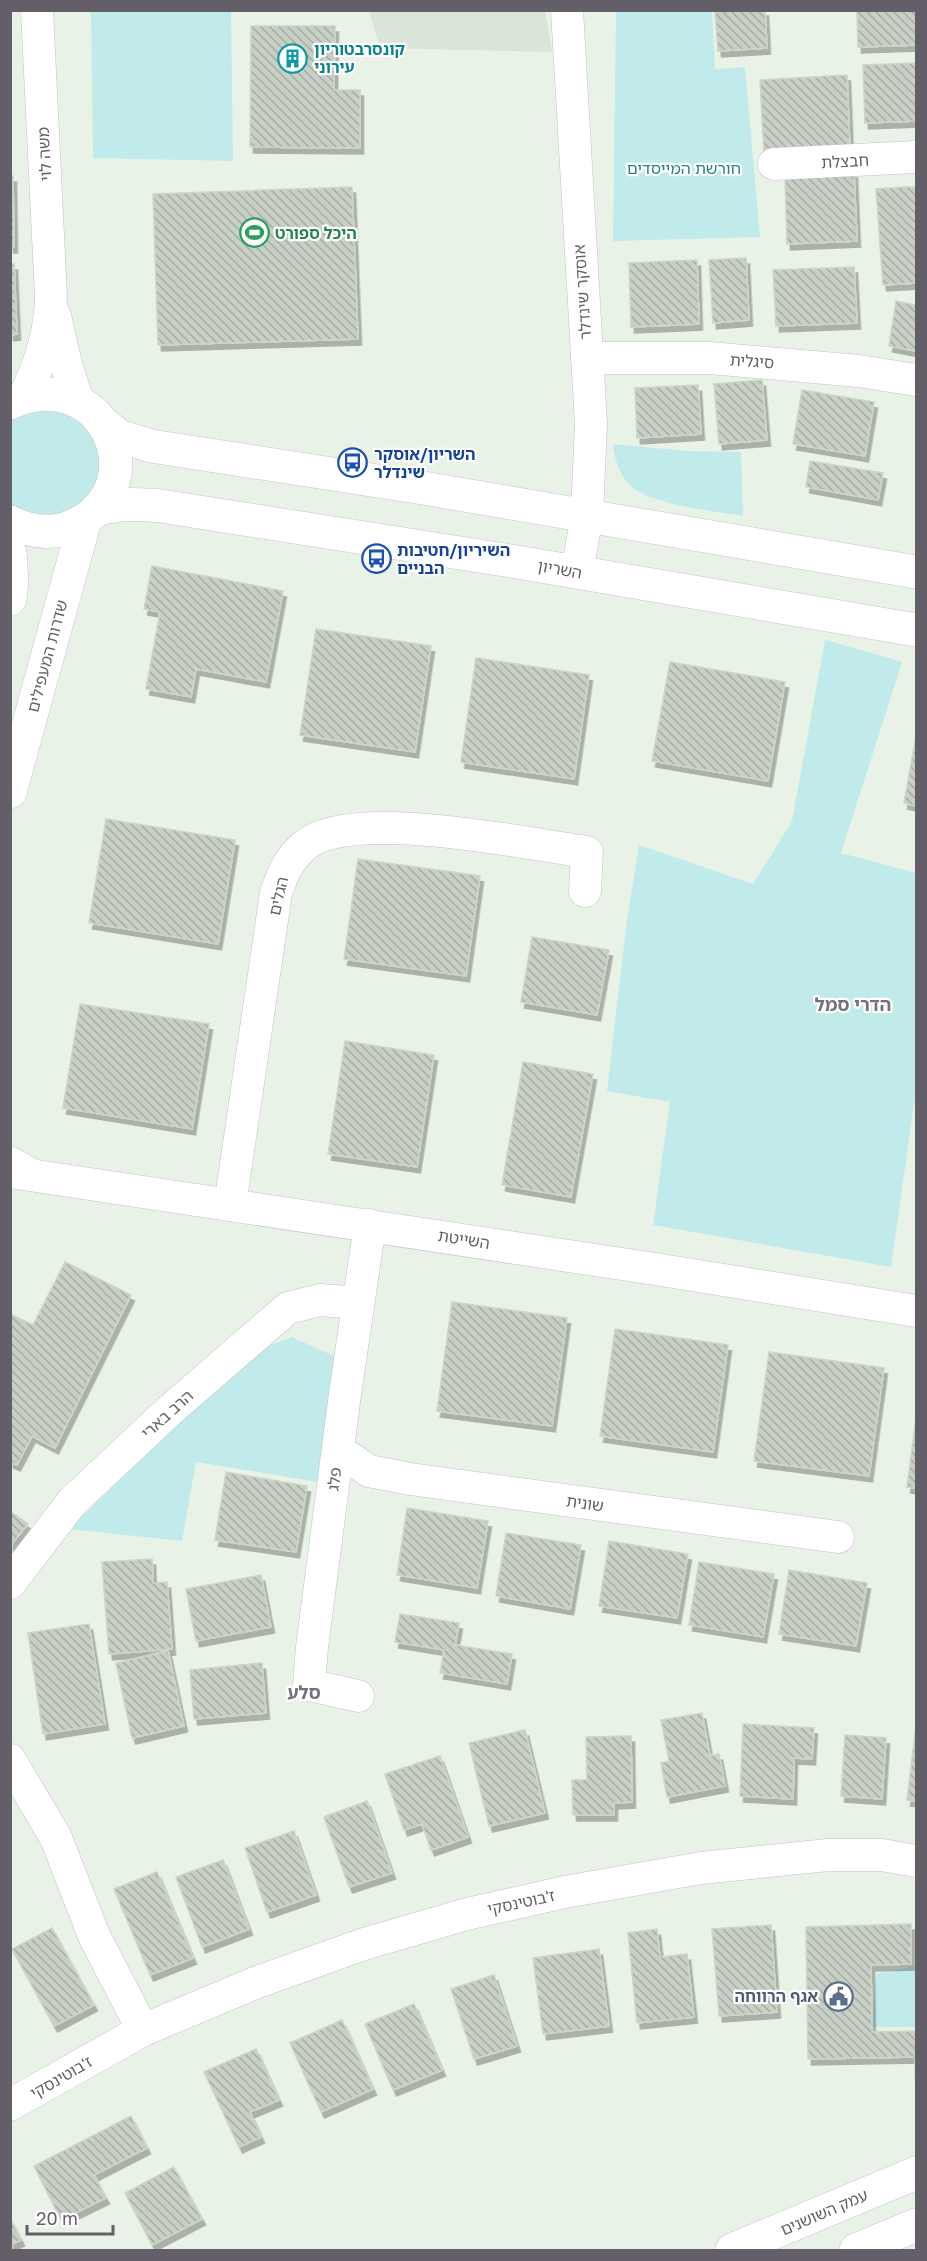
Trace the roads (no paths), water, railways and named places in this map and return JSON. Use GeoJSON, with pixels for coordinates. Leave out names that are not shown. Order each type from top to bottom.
{"type":"FeatureCollection","features":[{"type":"Feature","properties":{"kind":"street","name":"משה לוי"},"geometry":{"type":"LineString","coordinates":[[17,400],[39,366],[50,322],[51,297],[37,10]]}},
{"type":"Feature","properties":{"kind":"street","name":"אוסקר שינדלר"},"geometry":{"type":"LineString","coordinates":[[567,10],[591,424],[587,515],[577,572]]}},
{"type":"Feature","properties":{"kind":"street","name":"חבצלת"},"geometry":{"type":"LineString","coordinates":[[774,164],[916,157]]}},
{"type":"Feature","properties":{"kind":"street","name":"משה לוי"},"geometry":{"type":"LineString","coordinates":[[51,297],[78,401]]}},
{"type":"Feature","properties":{"kind":"street","name":"סיגלית"},"geometry":{"type":"LineString","coordinates":[[587,358],[741,360],[859,371],[916,380]]}},
{"type":"Feature","properties":{"kind":"street"},"geometry":{"type":"LineString","coordinates":[[17,400],[40,393],[56,394],[78,401],[119,436],[151,446],[587,515],[916,572]]}},
{"type":"Feature","properties":{"kind":"street","name":"שדרות המעפילים"},"geometry":{"type":"LineString","coordinates":[[10,792],[90,515],[108,494],[115,474],[115,453],[103,423]]}},
{"type":"Feature","properties":{"kind":"street","name":"השריון"},"geometry":{"type":"LineString","coordinates":[[10,522],[30,530],[49,532],[68,528],[90,515],[115,505],[161,506],[577,572],[916,630]]}},
{"type":"Feature","properties":{"kind":"street"},"geometry":{"type":"LineString","coordinates":[[10,553],[12,582],[10,599]]}},
{"type":"Feature","properties":{"kind":"street","name":"הגלים"},"geometry":{"type":"LineString","coordinates":[[230,1205],[276,892],[285,867],[305,845],[329,833],[371,828],[412,828],[587,852],[585,891]]}},
{"type":"Feature","properties":{"kind":"street","name":"השייטת"},"geometry":{"type":"LineString","coordinates":[[15,1172],[916,1311]]}},
{"type":"Feature","properties":{"kind":"street","name":"פלג"},"geometry":{"type":"LineString","coordinates":[[358,1696],[309,1685],[338,1450],[370,1225]]}},
{"type":"Feature","properties":{"kind":"street","name":"הרב בארי"},"geometry":{"type":"LineString","coordinates":[[10,1583],[72,1502],[169,1411],[288,1308],[320,1300],[358,1303]]}},
{"type":"Feature","properties":{"kind":"street","name":"שונית"},"geometry":{"type":"LineString","coordinates":[[338,1450],[369,1471],[410,1479],[838,1537]]}},
{"type":"Feature","properties":{"kind":"street"},"geometry":{"type":"LineString","coordinates":[[10,1760],[56,1838],[95,1938],[143,2030]]}},
{"type":"Feature","properties":{"kind":"street","name":"ז'בוטינסקי"},"geometry":{"type":"LineString","coordinates":[[10,2105],[143,2030],[255,1983],[364,1944],[467,1914],[543,1897],[701,1868],[828,1855],[882,1855],[916,1861]]}},
{"type":"Feature","properties":{"kind":"street","name":"עמק השושנים"},"geometry":{"type":"LineString","coordinates":[[732,2250],[916,2173]]}},
{"type":"Feature","properties":{"kind":"street"},"geometry":{"type":"LineString","coordinates":[[856,2250],[916,2225]]}},
{"type":"Feature","properties":{"kind":"place","name":"קונסרבטוריון עירוני"},"geometry":{"type":"Point","coordinates":[293,58]}},
{"type":"Feature","properties":{"kind":"place","name":"היכל ספורט"},"geometry":{"type":"Point","coordinates":[254,233]}},
{"type":"Feature","properties":{"kind":"place","name":"השריון/אוסקר שינדלר"},"geometry":{"type":"Point","coordinates":[353,463]}},
{"type":"Feature","properties":{"kind":"place","name":"השיריון/חטיבות הבניים"},"geometry":{"type":"Point","coordinates":[376,559]}},
{"type":"Feature","properties":{"kind":"place","name":"אגף הרווחה"},"geometry":{"type":"Point","coordinates":[839,1996]}},
{"type":"Feature","properties":{"kind":"district","name":"הדרי סמל"},"geometry":{"type":"Point","coordinates":[853,1004]}},
{"type":"Feature","properties":{"kind":"district","name":"סלע"},"geometry":{"type":"Point","coordinates":[304,1692]}},
{"type":"Feature","properties":{"kind":"park label","name":"חורשת המייסדים"},"geometry":{"type":"Point","coordinates":[684,168]}}]}
